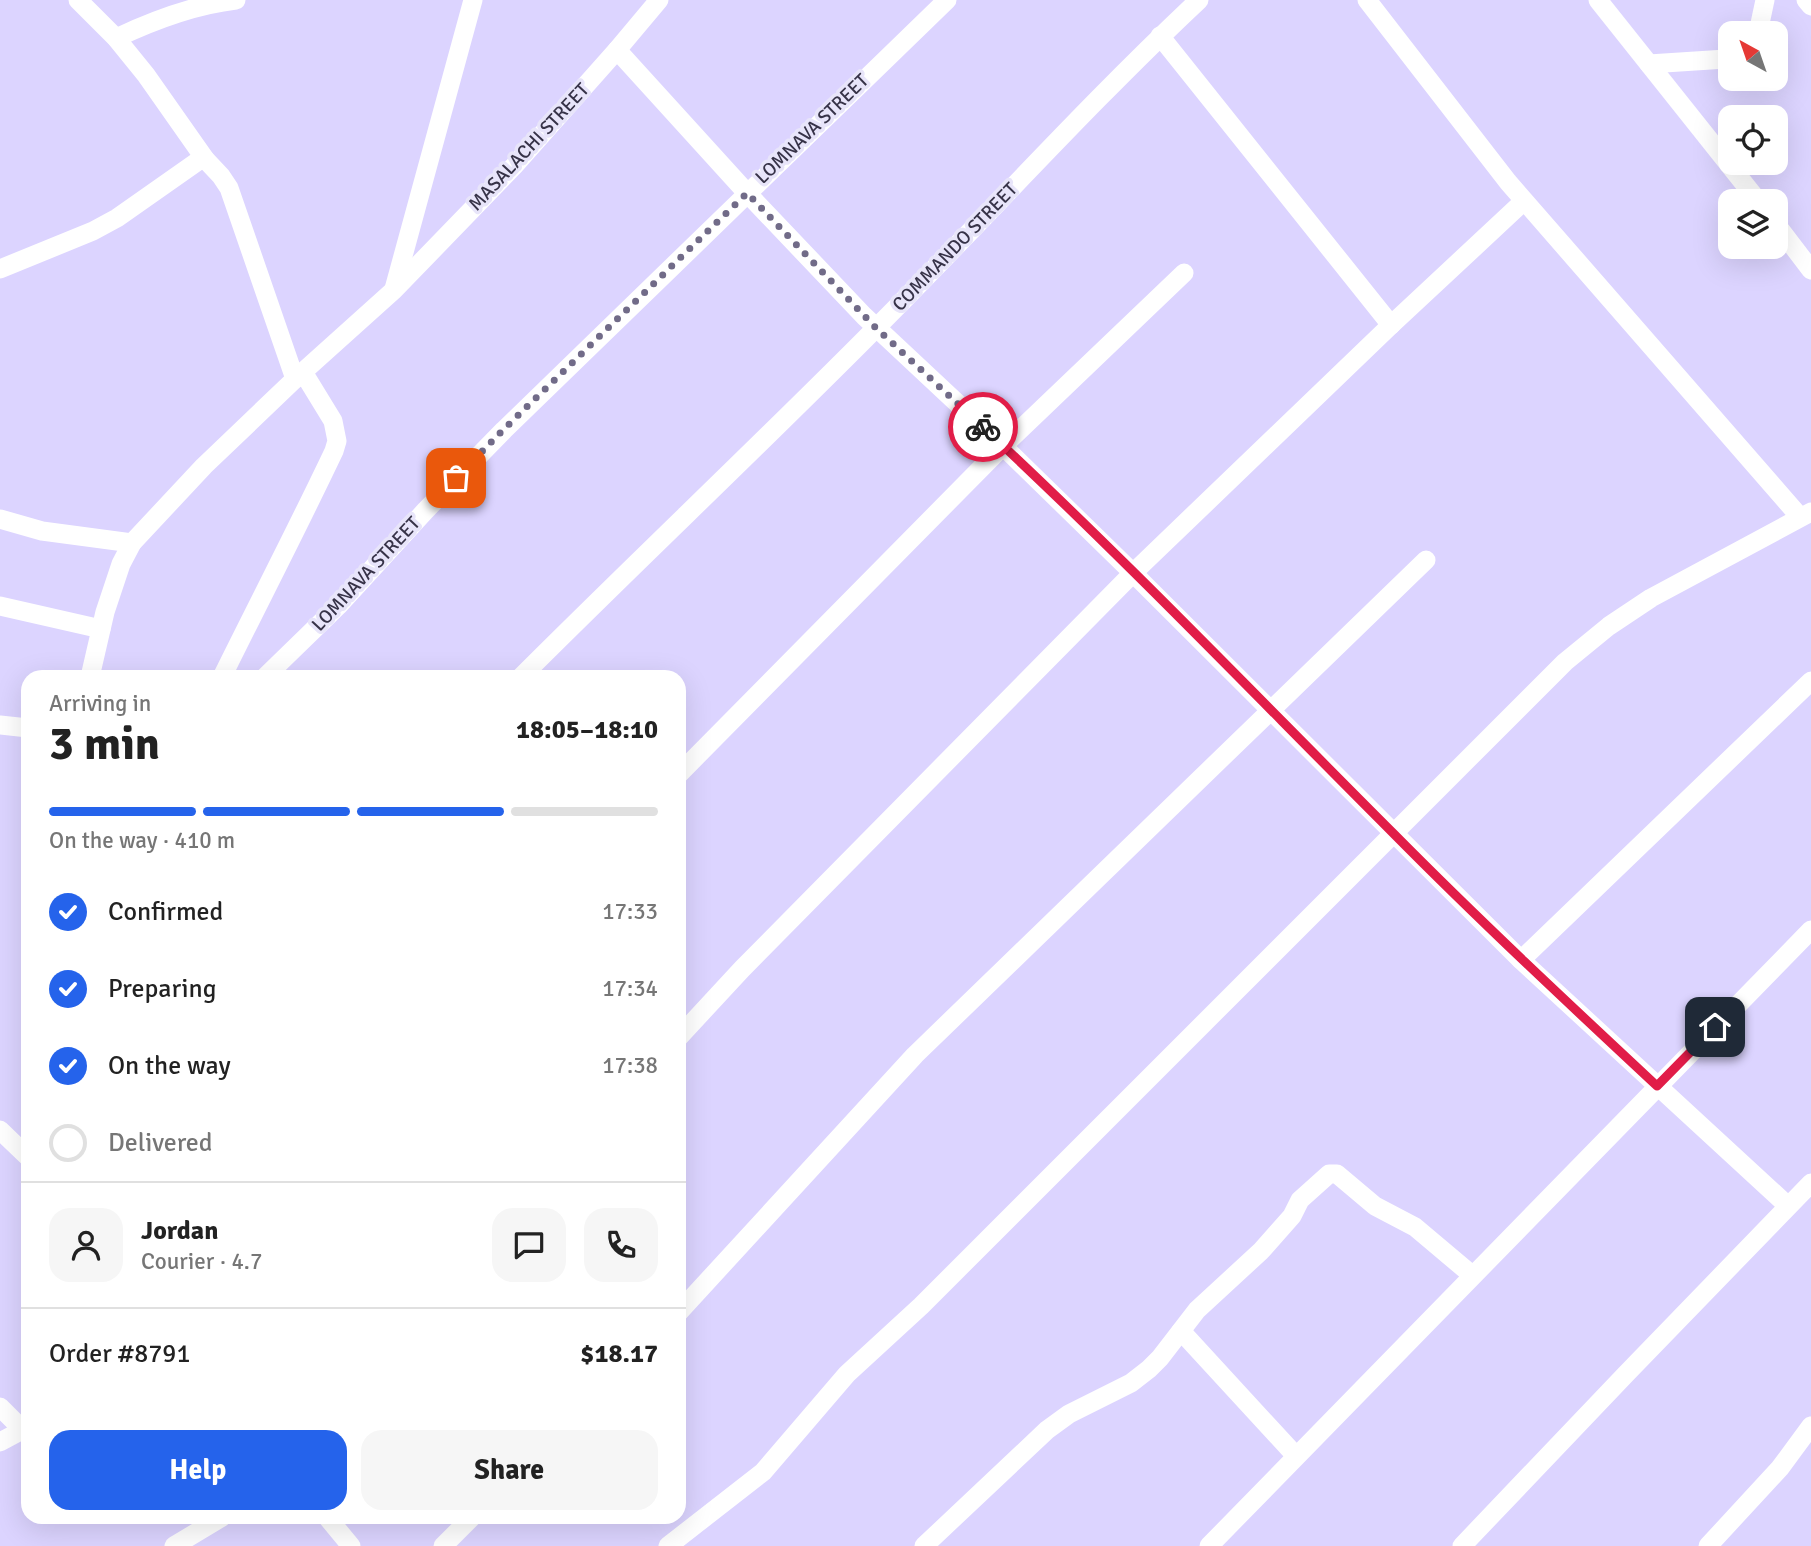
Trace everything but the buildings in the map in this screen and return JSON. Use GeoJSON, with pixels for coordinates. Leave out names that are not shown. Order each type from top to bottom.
{"type":"FeatureCollection","features":[{"type":"Feature","properties":{"kind":"street"},"geometry":{"type":"LineString","coordinates":[[78,0],[116,38],[146,75],[205,159],[221,176],[233,200],[299,375],[333,421],[338,441],[295,534],[225,670]]}},
{"type":"Feature","properties":{"kind":"street"},"geometry":{"type":"LineString","coordinates":[[116,38],[179,12],[215,2],[236,0]]}},
{"type":"Feature","properties":{"kind":"street"},"geometry":{"type":"LineString","coordinates":[[394,290],[473,0]]}},
{"type":"Feature","properties":{"kind":"street","name":"MASALACHI STREET"},"geometry":{"type":"LineString","coordinates":[[92,670],[121,564],[132,543],[204,466],[299,375],[394,290],[514,166],[659,0]]}},
{"type":"Feature","properties":{"kind":"street","name":"LOMNAVA STREET"},"geometry":{"type":"LineString","coordinates":[[272,670],[338,606],[386,551],[503,430],[947,0]]}},
{"type":"Feature","properties":{"kind":"street","name":"COMMANDO STREET"},"geometry":{"type":"LineString","coordinates":[[528,670],[876,328],[1160,36],[1199,0]]}},
{"type":"Feature","properties":{"kind":"street"},"geometry":{"type":"LineString","coordinates":[[668,1546],[763,1472],[847,1374],[921,1306],[1566,662],[1609,626],[1651,598],[1805,515],[1524,201],[1367,0]]}},
{"type":"Feature","properties":{"kind":"street"},"geometry":{"type":"LineString","coordinates":[[1598,0],[1748,189]]}},
{"type":"Feature","properties":{"kind":"street"},"geometry":{"type":"LineString","coordinates":[[1761,21],[1765,0]]}},
{"type":"Feature","properties":{"kind":"street"},"geometry":{"type":"LineString","coordinates":[[1806,0],[1811,6]]}},
{"type":"Feature","properties":{"kind":"street"},"geometry":{"type":"LineString","coordinates":[[1160,36],[1391,325]]}},
{"type":"Feature","properties":{"kind":"street"},"geometry":{"type":"LineString","coordinates":[[617,50],[747,193],[876,328],[1003,446],[1133,573],[1521,960],[1788,1206]]}},
{"type":"Feature","properties":{"kind":"street"},"geometry":{"type":"LineString","coordinates":[[1649,64],[1718,58]]}},
{"type":"Feature","properties":{"kind":"street"},"geometry":{"type":"LineString","coordinates":[[0,269],[93,231],[117,218],[201,159],[205,159]]}},
{"type":"Feature","properties":{"kind":"street"},"geometry":{"type":"LineString","coordinates":[[686,1029],[742,969],[1133,573],[1524,201]]}},
{"type":"Feature","properties":{"kind":"street"},"geometry":{"type":"LineString","coordinates":[[1788,240],[1811,270]]}},
{"type":"Feature","properties":{"kind":"street"},"geometry":{"type":"LineString","coordinates":[[686,767],[1003,446],[1184,273]]}},
{"type":"Feature","properties":{"kind":"street"},"geometry":{"type":"LineString","coordinates":[[0,519],[42,531],[132,543]]}},
{"type":"Feature","properties":{"kind":"street"},"geometry":{"type":"LineString","coordinates":[[686,1304],[915,1055],[1426,559]]}},
{"type":"Feature","properties":{"kind":"street"},"geometry":{"type":"LineString","coordinates":[[0,606],[101,629]]}},
{"type":"Feature","properties":{"kind":"street"},"geometry":{"type":"LineString","coordinates":[[1521,960],[1811,681]]}},
{"type":"Feature","properties":{"kind":"street"},"geometry":{"type":"LineString","coordinates":[[0,725],[21,726]]}},
{"type":"Feature","properties":{"kind":"street"},"geometry":{"type":"LineString","coordinates":[[1209,1546],[1811,930]]}},
{"type":"Feature","properties":{"kind":"street"},"geometry":{"type":"LineString","coordinates":[[0,1130],[21,1150]]}},
{"type":"Feature","properties":{"kind":"street"},"geometry":{"type":"LineString","coordinates":[[923,1546],[1047,1430],[1069,1414],[1131,1383],[1160,1358],[1203,1304],[1261,1251],[1292,1216],[1300,1200],[1329,1174],[1337,1174],[1375,1206],[1415,1227],[1472,1275]]}},
{"type":"Feature","properties":{"kind":"street"},"geometry":{"type":"LineString","coordinates":[[1462,1546],[1811,1183]]}},
{"type":"Feature","properties":{"kind":"street"},"geometry":{"type":"LineString","coordinates":[[1181,1331],[1296,1457]]}},
{"type":"Feature","properties":{"kind":"street"},"geometry":{"type":"LineString","coordinates":[[0,1407],[21,1425]]}},
{"type":"Feature","properties":{"kind":"street"},"geometry":{"type":"LineString","coordinates":[[1708,1546],[1780,1468],[1811,1426]]}},
{"type":"Feature","properties":{"kind":"street"},"geometry":{"type":"LineString","coordinates":[[0,1442],[21,1430]]}},
{"type":"Feature","properties":{"kind":"street"},"geometry":{"type":"LineString","coordinates":[[174,1546],[210,1524]]}},
{"type":"Feature","properties":{"kind":"street"},"geometry":{"type":"LineString","coordinates":[[333,1524],[351,1546]]}},
{"type":"Feature","properties":{"kind":"street"},"geometry":{"type":"LineString","coordinates":[[443,1546],[465,1524]]}},
{"type":"Feature","properties":{"kind":"way so far"},"geometry":{"type":"LineString","coordinates":[[456,478],[747,193],[876,328],[983,427]]}},
{"type":"Feature","properties":{"kind":"route"},"geometry":{"type":"LineString","coordinates":[[983,427],[1115,554],[1521,960],[1657,1086],[1715,1027]]}}]}
